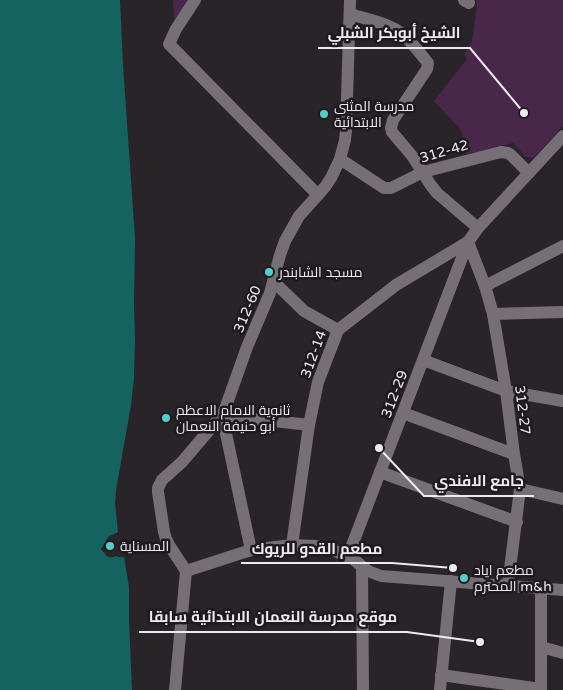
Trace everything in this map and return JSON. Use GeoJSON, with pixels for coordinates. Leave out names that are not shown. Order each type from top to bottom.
{"type":"FeatureCollection","features":[{"type":"Feature","properties":{"kind":"street"},"geometry":{"type":"LineString","coordinates":[[195,0],[176,28],[169,44],[318,195]]}},
{"type":"Feature","properties":{"kind":"street","name":"312-60"},"geometry":{"type":"LineString","coordinates":[[222,415],[247,347],[270,293],[280,255],[291,228],[318,195],[340,159],[346,130],[350,0]]}},
{"type":"Feature","properties":{"kind":"street"},"geometry":{"type":"LineString","coordinates":[[350,14],[398,31],[409,40],[428,63],[428,69],[393,120],[392,132],[413,157],[437,192],[478,228]]}},
{"type":"Feature","properties":{"kind":"street"},"geometry":{"type":"LineString","coordinates":[[468,242],[478,228],[563,136]]}},
{"type":"Feature","properties":{"kind":"street","name":"312-42"},"geometry":{"type":"LineString","coordinates":[[340,159],[384,188],[391,188],[422,172],[501,152],[511,155],[529,173]]}},
{"type":"Feature","properties":{"kind":"street","name":"312-27"},"geometry":{"type":"LineString","coordinates":[[468,242],[485,286],[493,314],[520,490],[508,585]]}},
{"type":"Feature","properties":{"kind":"street","name":"312-14"},"geometry":{"type":"LineString","coordinates":[[292,545],[309,424],[318,382],[338,330],[396,285],[468,242]]}},
{"type":"Feature","properties":{"kind":"street","name":"312-29"},"geometry":{"type":"LineString","coordinates":[[348,556],[468,242]]}},
{"type":"Feature","properties":{"kind":"street"},"geometry":{"type":"LineString","coordinates":[[485,286],[563,246]]}},
{"type":"Feature","properties":{"kind":"street"},"geometry":{"type":"LineString","coordinates":[[274,282],[304,311],[338,330]]}},
{"type":"Feature","properties":{"kind":"street"},"geometry":{"type":"LineString","coordinates":[[493,314],[563,312]]}},
{"type":"Feature","properties":{"kind":"street"},"geometry":{"type":"LineString","coordinates":[[423,360],[506,391],[563,401]]}},
{"type":"Feature","properties":{"kind":"street"},"geometry":{"type":"LineString","coordinates":[[403,413],[514,454]]}},
{"type":"Feature","properties":{"kind":"street"},"geometry":{"type":"LineString","coordinates":[[222,415],[309,424]]}},
{"type":"Feature","properties":{"kind":"street"},"geometry":{"type":"LineString","coordinates":[[222,415],[251,550]]}},
{"type":"Feature","properties":{"kind":"street"},"geometry":{"type":"LineString","coordinates":[[175,690],[186,571],[166,539],[158,488],[162,480],[182,462],[222,415]]}},
{"type":"Feature","properties":{"kind":"street"},"geometry":{"type":"LineString","coordinates":[[380,472],[517,522]]}},
{"type":"Feature","properties":{"kind":"street"},"geometry":{"type":"LineString","coordinates":[[520,490],[563,499]]}},
{"type":"Feature","properties":{"kind":"street"},"geometry":{"type":"LineString","coordinates":[[186,571],[251,550],[292,545],[316,546],[348,556],[358,562],[368,572],[381,576],[563,590]]}},
{"type":"Feature","properties":{"kind":"street"},"geometry":{"type":"LineString","coordinates":[[362,567],[363,690]]}},
{"type":"Feature","properties":{"kind":"street"},"geometry":{"type":"LineString","coordinates":[[440,690],[451,581]]}},
{"type":"Feature","properties":{"kind":"street"},"geometry":{"type":"LineString","coordinates":[[441,675],[541,690],[542,588]]}},
{"type":"Feature","properties":{"kind":"street"},"geometry":{"type":"LineString","coordinates":[[541,648],[563,653]]}},
{"type":"Feature","properties":{"kind":"shaded area"},"geometry":{"type":"Polygon","coordinates":[[[173,0],[191,0],[175,29],[173,0]]]}},
{"type":"Feature","properties":{"kind":"shaded area"},"geometry":{"type":"Polygon","coordinates":[[[476,0],[563,0],[563,126],[534,158],[526,157],[513,143],[467,154],[461,130],[434,101],[467,59],[464,54],[472,41],[476,0]]]}},
{"type":"Feature","properties":{"kind":"water"},"geometry":{"type":"Polygon","coordinates":[[[0,0],[120,0],[135,238],[134,378],[116,490],[115,503],[118,532],[108,537],[101,549],[109,557],[124,557],[129,587],[132,690],[0,690],[0,0]]]}},
{"type":"Feature","properties":{"kind":"place","name":"الشيخ أبوبكر الشبلي"},"geometry":{"type":"Point","coordinates":[524,113]}},
{"type":"Feature","properties":{"kind":"place","name":"مدرسة المثنى الابتدائية"},"geometry":{"type":"Point","coordinates":[324,114]}},
{"type":"Feature","properties":{"kind":"place","name":"مسجد الشابندر"},"geometry":{"type":"Point","coordinates":[269,272]}},
{"type":"Feature","properties":{"kind":"place","name":"ثانوية الامام الاعظم أبو حنيفة النعمان"},"geometry":{"type":"Point","coordinates":[166,418]}},
{"type":"Feature","properties":{"kind":"place","name":"جامع الافندي"},"geometry":{"type":"Point","coordinates":[379,448]}},
{"type":"Feature","properties":{"kind":"place","name":"المسناية"},"geometry":{"type":"Point","coordinates":[110,546]}},
{"type":"Feature","properties":{"kind":"place","name":"مطعم القدو للريوك"},"geometry":{"type":"Point","coordinates":[453,568]}},
{"type":"Feature","properties":{"kind":"place","name":"مطعم اياد المحترم m&h"},"geometry":{"type":"Point","coordinates":[464,578]}},
{"type":"Feature","properties":{"kind":"place","name":"موقع مدرسة النعمان الابتدائية سابقا"},"geometry":{"type":"Point","coordinates":[480,642]}}]}
